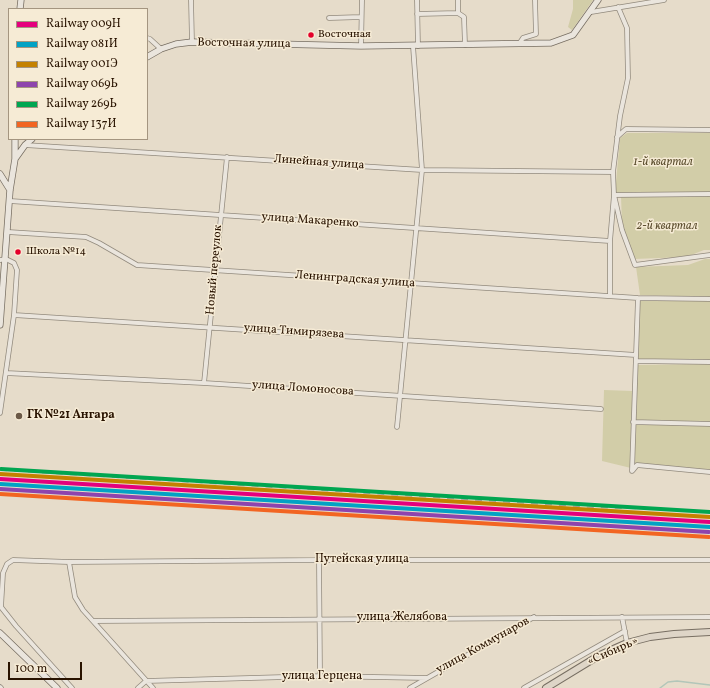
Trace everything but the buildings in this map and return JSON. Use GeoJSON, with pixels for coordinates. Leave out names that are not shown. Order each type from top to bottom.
{"type":"FeatureCollection","features":[{"type":"Feature","properties":{"kind":"main road","name":"«Сибирь»"},"geometry":{"type":"LineString","coordinates":[[546,688],[600,655],[627,643],[650,636],[710,632]]}},
{"type":"Feature","properties":{"kind":"street"},"geometry":{"type":"LineString","coordinates":[[191,0],[192,42]]}},
{"type":"Feature","properties":{"kind":"street"},"geometry":{"type":"LineString","coordinates":[[361,46],[362,0]]}},
{"type":"Feature","properties":{"kind":"street"},"geometry":{"type":"LineString","coordinates":[[397,427],[422,170],[416,46],[417,0]]}},
{"type":"Feature","properties":{"kind":"street"},"geometry":{"type":"LineString","coordinates":[[458,0],[458,13]]}},
{"type":"Feature","properties":{"kind":"street"},"geometry":{"type":"LineString","coordinates":[[519,44],[523,38],[536,34],[535,0]]}},
{"type":"Feature","properties":{"kind":"street","name":"Восточная улица"},"geometry":{"type":"LineString","coordinates":[[148,56],[161,49],[176,44],[192,42],[361,46],[552,43],[573,35],[591,12],[598,0]]}},
{"type":"Feature","properties":{"kind":"street"},"geometry":{"type":"LineString","coordinates":[[591,12],[664,0]]}},
{"type":"Feature","properties":{"kind":"street"},"geometry":{"type":"LineString","coordinates":[[610,296],[610,241],[614,194],[613,172],[617,138],[628,78],[626,28],[618,7]]}},
{"type":"Feature","properties":{"kind":"street"},"geometry":{"type":"LineString","coordinates":[[417,14],[458,13],[464,17],[465,45]]}},
{"type":"Feature","properties":{"kind":"street"},"geometry":{"type":"LineString","coordinates":[[328,18],[361,17]]}},
{"type":"Feature","properties":{"kind":"street"},"geometry":{"type":"LineString","coordinates":[[148,38],[161,49]]}},
{"type":"Feature","properties":{"kind":"street"},"geometry":{"type":"LineString","coordinates":[[617,138],[626,128],[710,130]]}},
{"type":"Feature","properties":{"kind":"street"},"geometry":{"type":"LineString","coordinates":[[0,325],[3,260],[8,232],[10,190],[15,159],[15,140]]}},
{"type":"Feature","properties":{"kind":"street"},"geometry":{"type":"LineString","coordinates":[[15,159],[25,145],[31,140]]}},
{"type":"Feature","properties":{"kind":"street","name":"Линейная улица"},"geometry":{"type":"LineString","coordinates":[[25,145],[227,156],[422,170],[613,172]]}},
{"type":"Feature","properties":{"kind":"street","name":"Новый переулок"},"geometry":{"type":"LineString","coordinates":[[204,383],[227,156]]}},
{"type":"Feature","properties":{"kind":"street"},"geometry":{"type":"LineString","coordinates":[[0,174],[10,190]]}},
{"type":"Feature","properties":{"kind":"street"},"geometry":{"type":"LineString","coordinates":[[614,194],[710,194]]}},
{"type":"Feature","properties":{"kind":"street"},"geometry":{"type":"LineString","coordinates":[[614,194],[622,230],[634,265],[710,255]]}},
{"type":"Feature","properties":{"kind":"street","name":"улица Макаренко"},"geometry":{"type":"LineString","coordinates":[[10,201],[610,241]]}},
{"type":"Feature","properties":{"kind":"street","name":"Ленинградская улица"},"geometry":{"type":"LineString","coordinates":[[8,232],[86,238],[99,243],[137,266],[638,298],[710,299]]}},
{"type":"Feature","properties":{"kind":"street"},"geometry":{"type":"LineString","coordinates":[[0,413],[14,315],[17,270],[14,263],[3,260]]}},
{"type":"Feature","properties":{"kind":"street"},"geometry":{"type":"LineString","coordinates":[[638,298],[632,471],[637,465],[710,472]]}},
{"type":"Feature","properties":{"kind":"street","name":"улица Тимирязева"},"geometry":{"type":"LineString","coordinates":[[14,315],[406,339],[604,354],[636,355]]}},
{"type":"Feature","properties":{"kind":"street"},"geometry":{"type":"LineString","coordinates":[[636,361],[710,362]]}},
{"type":"Feature","properties":{"kind":"street","name":"улица Ломоносова"},"geometry":{"type":"LineString","coordinates":[[6,373],[204,383],[601,409]]}},
{"type":"Feature","properties":{"kind":"street"},"geometry":{"type":"LineString","coordinates":[[633,422],[710,424]]}},
{"type":"Feature","properties":{"kind":"street","name":"Путейская улица"},"geometry":{"type":"LineString","coordinates":[[72,688],[16,626],[1,607],[3,573],[7,564],[13,560],[69,562],[319,560],[710,560]]}},
{"type":"Feature","properties":{"kind":"street"},"geometry":{"type":"LineString","coordinates":[[319,560],[320,676]]}},
{"type":"Feature","properties":{"kind":"street"},"geometry":{"type":"LineString","coordinates":[[69,562],[75,597],[83,610],[153,688]]}},
{"type":"Feature","properties":{"kind":"street","name":"улица Желябова"},"geometry":{"type":"LineString","coordinates":[[94,621],[534,617],[710,618]]}},
{"type":"Feature","properties":{"kind":"street","name":"улица Коммунаров"},"geometry":{"type":"LineString","coordinates":[[410,688],[534,617]]}},
{"type":"Feature","properties":{"kind":"street"},"geometry":{"type":"LineString","coordinates":[[622,617],[627,643]]}},
{"type":"Feature","properties":{"kind":"street"},"geometry":{"type":"LineString","coordinates":[[524,688],[625,631]]}},
{"type":"Feature","properties":{"kind":"street"},"geometry":{"type":"LineString","coordinates":[[0,633],[57,688]]}},
{"type":"Feature","properties":{"kind":"street","name":"улица Герцена"},"geometry":{"type":"LineString","coordinates":[[146,680],[320,676],[427,678]]}},
{"type":"Feature","properties":{"kind":"street"},"geometry":{"type":"LineString","coordinates":[[138,688],[146,680]]}},
{"type":"Feature","properties":{"kind":"green space"},"geometry":{"type":"Polygon","coordinates":[[[573,0],[593,0],[572,30],[568,27],[573,9],[573,0]]]}},
{"type":"Feature","properties":{"kind":"green space","name":"1-й квартал"},"geometry":{"type":"Polygon","coordinates":[[[627,133],[710,133],[710,193],[615,193],[620,138],[627,133]]]}},
{"type":"Feature","properties":{"kind":"green space","name":"2-й квартал"},"geometry":{"type":"Polygon","coordinates":[[[621,196],[710,196],[710,250],[704,250],[686,257],[634,259],[622,224],[621,196]]]}},
{"type":"Feature","properties":{"kind":"green space"},"geometry":{"type":"Polygon","coordinates":[[[705,259],[710,259],[710,297],[640,295],[636,267],[688,265],[705,259]]]}},
{"type":"Feature","properties":{"kind":"green space"},"geometry":{"type":"Polygon","coordinates":[[[639,299],[710,301],[710,360],[638,359],[639,299]]]}},
{"type":"Feature","properties":{"kind":"green space"},"geometry":{"type":"Polygon","coordinates":[[[710,364],[710,422],[636,421],[637,365],[710,364]]]}},
{"type":"Feature","properties":{"kind":"green space"},"geometry":{"type":"Polygon","coordinates":[[[604,390],[633,391],[631,468],[602,461],[604,390]]]}},
{"type":"Feature","properties":{"kind":"green space"},"geometry":{"type":"Polygon","coordinates":[[[635,424],[710,425],[710,470],[634,464],[635,424]]]}},
{"type":"Feature","properties":{"kind":"waterway"},"geometry":{"type":"LineString","coordinates":[[660,688],[668,682],[677,681],[710,685]]}},
{"type":"Feature","properties":{"kind":"railway"},"geometry":{"type":"LineString","coordinates":[[0,470],[587,507],[710,511]]}},
{"type":"Feature","properties":{"kind":"rail line","name":"269Ь"},"geometry":{"type":"LineString","coordinates":[[1,469],[710,512]]}},
{"type":"Feature","properties":{"kind":"rail line","name":"001Э"},"geometry":{"type":"LineString","coordinates":[[0,474],[710,517]]}},
{"type":"Feature","properties":{"kind":"rail line","name":"009Н"},"geometry":{"type":"LineString","coordinates":[[0,479],[710,522]]}},
{"type":"Feature","properties":{"kind":"rail line","name":"081И"},"geometry":{"type":"LineString","coordinates":[[0,484],[710,527]]}},
{"type":"Feature","properties":{"kind":"rail line","name":"069Ь"},"geometry":{"type":"LineString","coordinates":[[0,489],[709,532]]}},
{"type":"Feature","properties":{"kind":"rail line","name":"137И"},"geometry":{"type":"LineString","coordinates":[[0,494],[709,537]]}},
{"type":"Feature","properties":{"kind":"place","name":"Восточная"},"geometry":{"type":"Point","coordinates":[311,35]}},
{"type":"Feature","properties":{"kind":"place","name":"Школа №14"},"geometry":{"type":"Point","coordinates":[18,252]}},
{"type":"Feature","properties":{"kind":"place","name":"ГК №21 Ангара"},"geometry":{"type":"Point","coordinates":[19,416]}}]}
